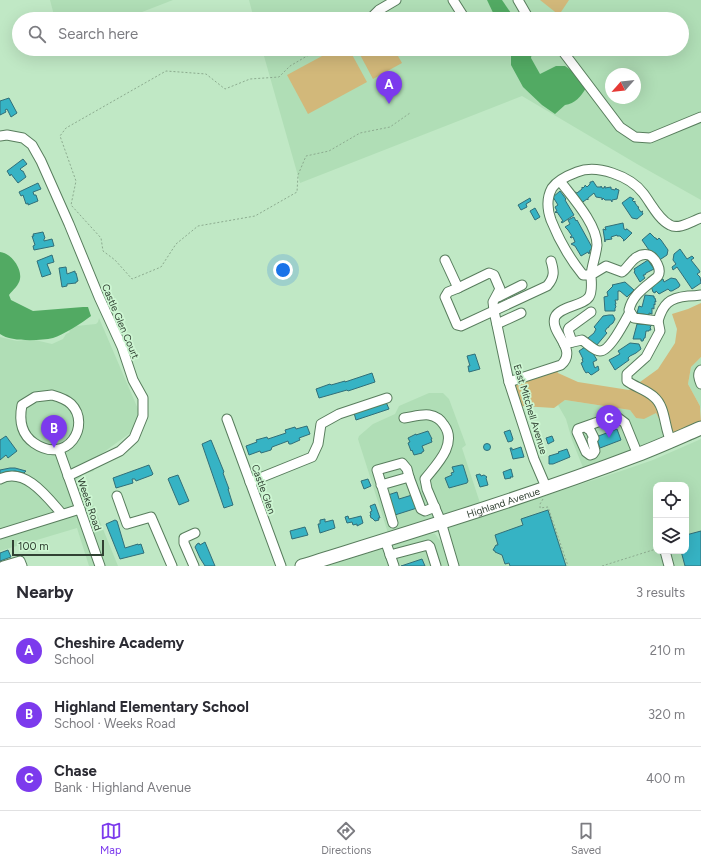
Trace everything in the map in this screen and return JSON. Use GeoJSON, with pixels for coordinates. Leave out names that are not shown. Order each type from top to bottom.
{"type":"FeatureCollection","features":[{"type":"Feature","properties":{"kind":"highway","name":"Highland Avenue"},"geometry":{"type":"LineString","coordinates":[[302,566],[441,522],[546,492],[701,428]]}},
{"type":"Feature","properties":{"kind":"street"},"geometry":{"type":"LineString","coordinates":[[377,12],[396,0]]}},
{"type":"Feature","properties":{"kind":"street"},"geometry":{"type":"LineString","coordinates":[[453,0],[461,12]]}},
{"type":"Feature","properties":{"kind":"street"},"geometry":{"type":"LineString","coordinates":[[518,0],[525,12]]}},
{"type":"Feature","properties":{"kind":"street"},"geometry":{"type":"LineString","coordinates":[[566,56],[620,127],[635,137],[650,138],[701,117]]}},
{"type":"Feature","properties":{"kind":"street","name":"Castle Glen Court"},"geometry":{"type":"LineString","coordinates":[[0,136],[7,135],[23,138],[32,145],[41,161],[143,398],[143,416],[134,438],[120,451],[68,476]]}},
{"type":"Feature","properties":{"kind":"street"},"geometry":{"type":"LineString","coordinates":[[658,321],[634,318],[629,310],[630,304],[634,297],[658,276],[659,270],[654,259],[648,255],[643,255],[631,262],[626,270],[622,272],[606,266],[591,275],[583,275],[573,263],[555,229],[548,212],[547,202],[549,193],[560,181],[582,170],[592,169],[614,173],[635,185],[642,191],[660,216],[670,226],[677,227],[701,218]]}},
{"type":"Feature","properties":{"kind":"street"},"geometry":{"type":"LineString","coordinates":[[560,181],[583,212],[595,234],[597,245],[591,275],[591,291],[589,297],[560,312],[556,316],[554,322],[556,329],[568,343]]}},
{"type":"Feature","properties":{"kind":"street"},"geometry":{"type":"LineString","coordinates":[[445,260],[458,288]]}},
{"type":"Feature","properties":{"kind":"street"},"geometry":{"type":"LineString","coordinates":[[498,297],[500,290],[494,275],[488,274],[448,292],[445,297],[457,325],[461,326],[494,312],[547,286],[552,281],[554,273],[551,261]]}},
{"type":"Feature","properties":{"kind":"street"},"geometry":{"type":"LineString","coordinates":[[494,312],[493,302],[498,297],[522,285]]}},
{"type":"Feature","properties":{"kind":"street"},"geometry":{"type":"LineString","coordinates":[[671,441],[668,435],[662,410],[655,397],[627,381],[627,374],[646,357],[660,331],[658,321],[664,305],[669,301],[683,297],[701,295]]}},
{"type":"Feature","properties":{"kind":"street","name":"East Mitchell Avenue"},"geometry":{"type":"LineString","coordinates":[[494,312],[509,382],[546,492]]}},
{"type":"Feature","properties":{"kind":"street"},"geometry":{"type":"LineString","coordinates":[[509,382],[561,365],[565,361],[567,353],[569,328],[591,312]]}},
{"type":"Feature","properties":{"kind":"street"},"geometry":{"type":"LineString","coordinates":[[568,343],[582,340],[598,351],[606,349],[611,344],[630,312]]}},
{"type":"Feature","properties":{"kind":"street"},"geometry":{"type":"LineString","coordinates":[[496,324],[521,313]]}},
{"type":"Feature","properties":{"kind":"street"},"geometry":{"type":"LineString","coordinates":[[701,370],[698,378],[701,384]]}},
{"type":"Feature","properties":{"kind":"street"},"geometry":{"type":"LineString","coordinates":[[52,395],[61,398],[72,405],[77,414],[78,425],[76,436],[69,445],[59,450],[49,450],[39,447],[30,440],[23,430],[20,418],[22,405],[35,397],[52,395]]}},
{"type":"Feature","properties":{"kind":"street"},"geometry":{"type":"LineString","coordinates":[[250,482],[312,457],[318,444],[321,424],[339,414],[387,398]]}},
{"type":"Feature","properties":{"kind":"street"},"geometry":{"type":"LineString","coordinates":[[404,418],[428,415],[435,417],[441,421],[448,431],[448,442],[445,453],[425,479],[427,489],[441,522],[454,566]]}},
{"type":"Feature","properties":{"kind":"street"},"geometry":{"type":"LineString","coordinates":[[587,427],[594,438],[592,440],[595,451],[590,455],[586,452],[577,432],[581,428],[612,417],[617,417],[625,423],[638,455]]}},
{"type":"Feature","properties":{"kind":"street","name":"Castle Glen"},"geometry":{"type":"LineString","coordinates":[[227,419],[281,566]]}},
{"type":"Feature","properties":{"kind":"street","name":"Weeks Road"},"geometry":{"type":"LineString","coordinates":[[59,450],[100,566]]}},
{"type":"Feature","properties":{"kind":"street"},"geometry":{"type":"LineString","coordinates":[[394,566],[390,555],[392,538],[396,526],[393,523],[377,470],[402,463],[407,469],[421,509],[425,511],[435,507]]}},
{"type":"Feature","properties":{"kind":"street"},"geometry":{"type":"LineString","coordinates":[[0,479],[10,476],[22,478],[31,483],[62,514]]}},
{"type":"Feature","properties":{"kind":"street"},"geometry":{"type":"LineString","coordinates":[[381,485],[410,477]]}},
{"type":"Feature","properties":{"kind":"street"},"geometry":{"type":"LineString","coordinates":[[118,496],[127,524],[152,517],[172,566]]}},
{"type":"Feature","properties":{"kind":"street"},"geometry":{"type":"LineString","coordinates":[[0,534],[80,509]]}},
{"type":"Feature","properties":{"kind":"street"},"geometry":{"type":"LineString","coordinates":[[194,566],[184,543],[184,538],[195,533]]}},
{"type":"Feature","properties":{"kind":"street"},"geometry":{"type":"LineString","coordinates":[[390,555],[428,545],[436,566]]}},
{"type":"Feature","properties":{"kind":"street"},"geometry":{"type":"LineString","coordinates":[[666,554],[669,566]]}},
{"type":"Feature","properties":{"kind":"street"},"geometry":{"type":"LineString","coordinates":[[3,566],[20,561],[22,566]]}},
{"type":"Feature","properties":{"kind":"path"},"geometry":{"type":"LineString","coordinates":[[307,56],[290,66],[279,77],[250,79],[225,89],[206,74],[166,71],[66,128],[60,136],[76,181],[71,205],[101,238],[103,251],[115,260],[132,279],[161,266],[176,244],[198,226],[255,216],[297,192],[298,175],[306,156],[329,151],[360,133],[390,127],[410,113]]}},
{"type":"Feature","properties":{"kind":"path"},"geometry":{"type":"LineString","coordinates":[[546,492],[540,504],[540,508],[548,507],[568,566]]}},
{"type":"Feature","properties":{"kind":"path"},"geometry":{"type":"LineString","coordinates":[[602,566],[653,550]]}},
{"type":"Feature","properties":{"kind":"shaded area"},"geometry":{"type":"Polygon","coordinates":[[[50,0],[173,0],[142,12],[53,12],[50,0]]]}},
{"type":"Feature","properties":{"kind":"shaded area"},"geometry":{"type":"Polygon","coordinates":[[[249,0],[701,0],[701,200],[522,96],[300,183],[264,56],[689,56],[689,12],[252,12],[249,0]]]}},
{"type":"Feature","properties":{"kind":"shaded area"},"geometry":{"type":"Polygon","coordinates":[[[487,0],[502,0],[510,12],[493,12],[487,0]]]}},
{"type":"Feature","properties":{"kind":"shaded area"},"geometry":{"type":"Polygon","coordinates":[[[540,0],[569,0],[561,12],[555,12],[540,0]]]}},
{"type":"Feature","properties":{"kind":"shaded area"},"geometry":{"type":"Polygon","coordinates":[[[322,56],[353,56],[367,82],[308,114],[287,75],[322,56]]]}},
{"type":"Feature","properties":{"kind":"shaded area"},"geometry":{"type":"Polygon","coordinates":[[[361,56],[398,56],[402,63],[373,79],[361,56]]]}},
{"type":"Feature","properties":{"kind":"shaded area"},"geometry":{"type":"Polygon","coordinates":[[[511,56],[531,56],[531,58],[540,74],[556,66],[565,66],[578,75],[586,88],[577,99],[572,103],[565,105],[555,114],[542,105],[523,87],[511,65],[511,56]]]}},
{"type":"Feature","properties":{"kind":"shaded area"},"geometry":{"type":"Polygon","coordinates":[[[0,252],[12,258],[19,270],[20,279],[9,295],[11,300],[33,311],[88,307],[91,316],[53,338],[40,340],[18,340],[5,337],[0,334],[0,252]]]}},
{"type":"Feature","properties":{"kind":"shaded area"},"geometry":{"type":"Polygon","coordinates":[[[701,303],[701,357],[691,367],[688,384],[700,406],[701,422],[667,435],[656,413],[644,419],[636,418],[630,410],[565,400],[554,408],[522,406],[514,385],[556,369],[558,373],[578,382],[629,390],[658,369],[675,343],[677,329],[672,314],[701,303]]]}},
{"type":"Feature","properties":{"kind":"shaded area"},"geometry":{"type":"Polygon","coordinates":[[[99,318],[144,423],[90,462],[94,471],[81,475],[118,566],[89,566],[77,528],[0,551],[0,337],[17,341],[31,339],[52,344],[63,339],[66,334],[70,332],[61,321],[76,326],[96,324],[99,318]]]}},
{"type":"Feature","properties":{"kind":"shaded area"},"geometry":{"type":"Polygon","coordinates":[[[701,357],[701,411],[700,406],[688,384],[691,367],[701,357]]]}},
{"type":"Feature","properties":{"kind":"shaded area"},"geometry":{"type":"Polygon","coordinates":[[[429,393],[443,393],[449,399],[466,445],[462,448],[480,503],[388,533],[358,439],[359,436],[373,424],[395,414],[399,406],[429,393]]]}},
{"type":"Feature","properties":{"kind":"shaded area"},"geometry":{"type":"Polygon","coordinates":[[[565,400],[630,410],[636,418],[656,413],[668,437],[584,470],[572,440],[566,419],[558,405],[565,400]]]}},
{"type":"Feature","properties":{"kind":"shaded area"},"geometry":{"type":"Polygon","coordinates":[[[701,439],[701,566],[458,566],[447,528],[653,460],[701,439]]]}},
{"type":"Feature","properties":{"kind":"shaded area"},"geometry":{"type":"Polygon","coordinates":[[[428,533],[435,534],[441,542],[449,566],[323,566],[428,533]]]}},
{"type":"Feature","properties":{"kind":"building"},"geometry":{"type":"Polygon","coordinates":[[[9,98],[17,113],[11,117],[7,109],[5,110],[6,112],[0,115],[0,101],[9,98]]]}},
{"type":"Feature","properties":{"kind":"building"},"geometry":{"type":"Polygon","coordinates":[[[23,159],[27,164],[20,169],[26,177],[18,183],[7,171],[23,159]]]}},
{"type":"Feature","properties":{"kind":"building"},"geometry":{"type":"Polygon","coordinates":[[[593,181],[597,187],[601,186],[604,188],[605,186],[605,188],[611,187],[611,189],[615,190],[616,188],[619,190],[617,199],[612,200],[612,202],[611,200],[605,200],[603,198],[602,200],[602,198],[596,197],[594,193],[588,198],[588,200],[587,199],[580,204],[576,198],[575,192],[577,193],[585,185],[587,187],[590,182],[593,181]]]}},
{"type":"Feature","properties":{"kind":"building"},"geometry":{"type":"Polygon","coordinates":[[[38,183],[41,189],[33,192],[38,201],[28,205],[28,203],[26,204],[23,195],[21,196],[19,192],[38,183]]]}},
{"type":"Feature","properties":{"kind":"building"},"geometry":{"type":"Polygon","coordinates":[[[560,191],[574,215],[562,223],[561,222],[563,221],[557,212],[555,212],[557,211],[555,207],[558,205],[553,197],[560,191]]]}},
{"type":"Feature","properties":{"kind":"building"},"geometry":{"type":"Polygon","coordinates":[[[630,197],[634,199],[632,200],[634,202],[635,201],[641,212],[643,211],[643,214],[637,219],[632,218],[622,203],[630,197]]]}},
{"type":"Feature","properties":{"kind":"building"},"geometry":{"type":"Polygon","coordinates":[[[530,198],[531,201],[526,204],[527,207],[521,210],[518,205],[530,198]]]}},
{"type":"Feature","properties":{"kind":"building"},"geometry":{"type":"Polygon","coordinates":[[[535,208],[540,217],[535,220],[530,211],[535,208]]]}},
{"type":"Feature","properties":{"kind":"building"},"geometry":{"type":"Polygon","coordinates":[[[574,217],[593,249],[590,250],[589,254],[588,252],[581,256],[575,246],[571,244],[575,242],[573,237],[570,237],[572,236],[565,227],[570,224],[568,220],[574,217]]]}},
{"type":"Feature","properties":{"kind":"building"},"geometry":{"type":"Polygon","coordinates":[[[623,223],[624,229],[627,229],[632,233],[623,241],[624,240],[617,235],[611,237],[612,239],[605,240],[605,242],[603,229],[606,230],[605,227],[623,223]]]}},
{"type":"Feature","properties":{"kind":"building"},"geometry":{"type":"Polygon","coordinates":[[[43,232],[45,238],[44,241],[52,239],[54,246],[34,250],[33,246],[35,245],[32,236],[34,236],[33,234],[43,232]]]}},
{"type":"Feature","properties":{"kind":"building"},"geometry":{"type":"Polygon","coordinates":[[[650,233],[657,240],[659,238],[668,250],[667,255],[658,261],[642,240],[650,233]]]}},
{"type":"Feature","properties":{"kind":"building"},"geometry":{"type":"Polygon","coordinates":[[[680,249],[687,259],[692,256],[694,258],[691,260],[700,272],[697,274],[700,277],[701,283],[692,289],[677,267],[673,270],[672,267],[676,264],[673,260],[674,254],[680,249]]]}},
{"type":"Feature","properties":{"kind":"building"},"geometry":{"type":"Polygon","coordinates":[[[52,255],[54,262],[47,264],[51,274],[42,277],[37,261],[52,255]]]}},
{"type":"Feature","properties":{"kind":"building"},"geometry":{"type":"Polygon","coordinates":[[[648,260],[654,269],[643,275],[645,278],[640,282],[634,272],[634,269],[648,260]]]}},
{"type":"Feature","properties":{"kind":"building"},"geometry":{"type":"Polygon","coordinates":[[[66,267],[67,274],[75,271],[78,281],[62,287],[59,268],[66,267]]]}},
{"type":"Feature","properties":{"kind":"building"},"geometry":{"type":"Polygon","coordinates":[[[671,278],[676,279],[680,285],[679,287],[672,291],[668,289],[659,294],[656,291],[655,293],[653,292],[651,286],[663,279],[664,282],[671,278]]]}},
{"type":"Feature","properties":{"kind":"building"},"geometry":{"type":"Polygon","coordinates":[[[625,282],[634,290],[627,297],[618,291],[618,300],[615,300],[615,311],[605,311],[604,297],[608,296],[607,292],[613,286],[612,285],[625,282]]]}},
{"type":"Feature","properties":{"kind":"building"},"geometry":{"type":"Polygon","coordinates":[[[645,295],[654,296],[656,302],[655,301],[654,309],[652,308],[652,314],[649,313],[649,315],[637,313],[639,306],[642,307],[645,295]]]}},
{"type":"Feature","properties":{"kind":"building"},"geometry":{"type":"Polygon","coordinates":[[[613,315],[615,319],[605,331],[607,333],[596,346],[588,338],[594,333],[596,329],[594,327],[603,316],[613,315]]]}},
{"type":"Feature","properties":{"kind":"building"},"geometry":{"type":"Polygon","coordinates":[[[637,324],[652,325],[650,327],[651,330],[646,331],[643,341],[641,341],[641,339],[633,339],[637,324]]]}},
{"type":"Feature","properties":{"kind":"building"},"geometry":{"type":"Polygon","coordinates":[[[630,343],[639,344],[641,349],[630,356],[628,358],[629,360],[615,370],[609,360],[620,354],[618,351],[630,343]]]}},
{"type":"Feature","properties":{"kind":"building"},"geometry":{"type":"Polygon","coordinates":[[[588,345],[597,360],[593,362],[594,366],[595,368],[598,366],[599,370],[591,375],[588,372],[586,373],[584,370],[581,363],[583,362],[583,359],[579,351],[588,345]]]}},
{"type":"Feature","properties":{"kind":"building"},"geometry":{"type":"Polygon","coordinates":[[[475,354],[480,369],[469,372],[468,366],[470,366],[467,356],[475,354]]]}},
{"type":"Feature","properties":{"kind":"building"},"geometry":{"type":"Polygon","coordinates":[[[372,373],[375,382],[348,391],[347,390],[319,398],[316,389],[330,384],[345,382],[372,373]]]}},
{"type":"Feature","properties":{"kind":"building"},"geometry":{"type":"Polygon","coordinates":[[[386,402],[389,409],[356,420],[354,413],[386,402]]]}},
{"type":"Feature","properties":{"kind":"building"},"geometry":{"type":"Polygon","coordinates":[[[307,426],[310,434],[299,438],[300,440],[291,444],[289,444],[288,441],[272,447],[271,450],[261,453],[260,451],[249,455],[246,446],[257,442],[256,440],[267,437],[268,439],[286,433],[285,430],[295,427],[296,429],[307,426]]]}},
{"type":"Feature","properties":{"kind":"building"},"geometry":{"type":"Polygon","coordinates":[[[617,429],[621,440],[600,448],[596,437],[617,429]]]}},
{"type":"Feature","properties":{"kind":"building"},"geometry":{"type":"Polygon","coordinates":[[[510,430],[513,439],[512,441],[508,442],[504,432],[510,430]]]}},
{"type":"Feature","properties":{"kind":"building"},"geometry":{"type":"Polygon","coordinates":[[[428,431],[432,442],[422,446],[424,451],[422,453],[414,455],[408,443],[410,442],[408,438],[428,431]]]}},
{"type":"Feature","properties":{"kind":"building"},"geometry":{"type":"Polygon","coordinates":[[[6,436],[17,451],[8,458],[6,455],[0,460],[0,440],[6,436]]]}},
{"type":"Feature","properties":{"kind":"building"},"geometry":{"type":"Polygon","coordinates":[[[552,436],[554,441],[548,444],[546,438],[552,436]]]}},
{"type":"Feature","properties":{"kind":"building"},"geometry":{"type":"Polygon","coordinates":[[[211,440],[224,472],[223,473],[233,505],[224,508],[202,444],[211,440]]]}},
{"type":"Feature","properties":{"kind":"building"},"geometry":{"type":"Polygon","coordinates":[[[487,443],[490,444],[490,450],[487,451],[484,450],[483,447],[484,444],[487,443]]]}},
{"type":"Feature","properties":{"kind":"building"},"geometry":{"type":"Polygon","coordinates":[[[521,447],[524,457],[513,459],[510,448],[512,448],[512,450],[521,447]]]}},
{"type":"Feature","properties":{"kind":"building"},"geometry":{"type":"Polygon","coordinates":[[[567,449],[570,457],[553,464],[549,464],[549,456],[567,449]]]}},
{"type":"Feature","properties":{"kind":"building"},"geometry":{"type":"Polygon","coordinates":[[[149,465],[153,474],[152,475],[136,481],[135,479],[132,479],[133,483],[116,488],[113,478],[149,465]]]}},
{"type":"Feature","properties":{"kind":"building"},"geometry":{"type":"Polygon","coordinates":[[[463,465],[468,481],[467,483],[449,488],[445,478],[452,475],[451,473],[454,472],[452,467],[463,465]]]}},
{"type":"Feature","properties":{"kind":"building"},"geometry":{"type":"Polygon","coordinates":[[[10,468],[26,471],[24,473],[15,471],[0,474],[0,470],[10,468]]]}},
{"type":"Feature","properties":{"kind":"building"},"geometry":{"type":"Polygon","coordinates":[[[511,469],[513,477],[505,479],[503,472],[511,469]]]}},
{"type":"Feature","properties":{"kind":"building"},"geometry":{"type":"Polygon","coordinates":[[[480,474],[481,476],[484,475],[487,477],[488,485],[480,487],[476,475],[480,474]]]}},
{"type":"Feature","properties":{"kind":"building"},"geometry":{"type":"Polygon","coordinates":[[[178,475],[189,501],[179,505],[168,479],[178,475]]]}},
{"type":"Feature","properties":{"kind":"building"},"geometry":{"type":"Polygon","coordinates":[[[368,479],[371,486],[364,489],[361,481],[368,479]]]}},
{"type":"Feature","properties":{"kind":"building"},"geometry":{"type":"Polygon","coordinates":[[[397,492],[399,499],[412,495],[417,508],[395,515],[388,495],[397,492]]]}},
{"type":"Feature","properties":{"kind":"building"},"geometry":{"type":"Polygon","coordinates":[[[375,504],[380,518],[378,518],[379,520],[375,521],[370,515],[370,512],[372,511],[370,506],[375,504]]]}},
{"type":"Feature","properties":{"kind":"building"},"geometry":{"type":"Polygon","coordinates":[[[548,510],[566,566],[510,566],[509,563],[505,564],[502,555],[493,550],[496,545],[498,545],[495,535],[523,525],[521,519],[548,510]]]}},
{"type":"Feature","properties":{"kind":"building"},"geometry":{"type":"Polygon","coordinates":[[[348,516],[349,519],[361,516],[363,523],[357,526],[357,524],[353,525],[352,522],[347,523],[345,517],[348,516]]]}},
{"type":"Feature","properties":{"kind":"building"},"geometry":{"type":"Polygon","coordinates":[[[325,519],[325,522],[333,520],[335,528],[320,533],[318,524],[320,524],[320,520],[325,519]]]}},
{"type":"Feature","properties":{"kind":"building"},"geometry":{"type":"Polygon","coordinates":[[[115,520],[117,521],[125,548],[141,544],[144,553],[120,559],[106,524],[115,520]]]}},
{"type":"Feature","properties":{"kind":"building"},"geometry":{"type":"Polygon","coordinates":[[[305,527],[308,535],[292,539],[290,531],[305,527]]]}},
{"type":"Feature","properties":{"kind":"building"},"geometry":{"type":"Polygon","coordinates":[[[701,531],[701,566],[685,566],[682,554],[689,554],[689,534],[701,531]]]}},
{"type":"Feature","properties":{"kind":"building"},"geometry":{"type":"Polygon","coordinates":[[[205,542],[215,566],[205,566],[195,547],[199,543],[200,545],[205,542]]]}},
{"type":"Feature","properties":{"kind":"building"},"geometry":{"type":"Polygon","coordinates":[[[8,550],[11,557],[0,561],[0,553],[8,550]]]}},
{"type":"Feature","properties":{"kind":"building"},"geometry":{"type":"Polygon","coordinates":[[[422,559],[425,566],[401,566],[422,559]]]}},
{"type":"Feature","properties":{"kind":"place","name":"Cheshire Academy"},"geometry":{"type":"Point","coordinates":[389,104]}},
{"type":"Feature","properties":{"kind":"place","name":"Chase"},"geometry":{"type":"Point","coordinates":[609,438]}},
{"type":"Feature","properties":{"kind":"place","name":"Highland Elementary School"},"geometry":{"type":"Point","coordinates":[54,448]}}]}
